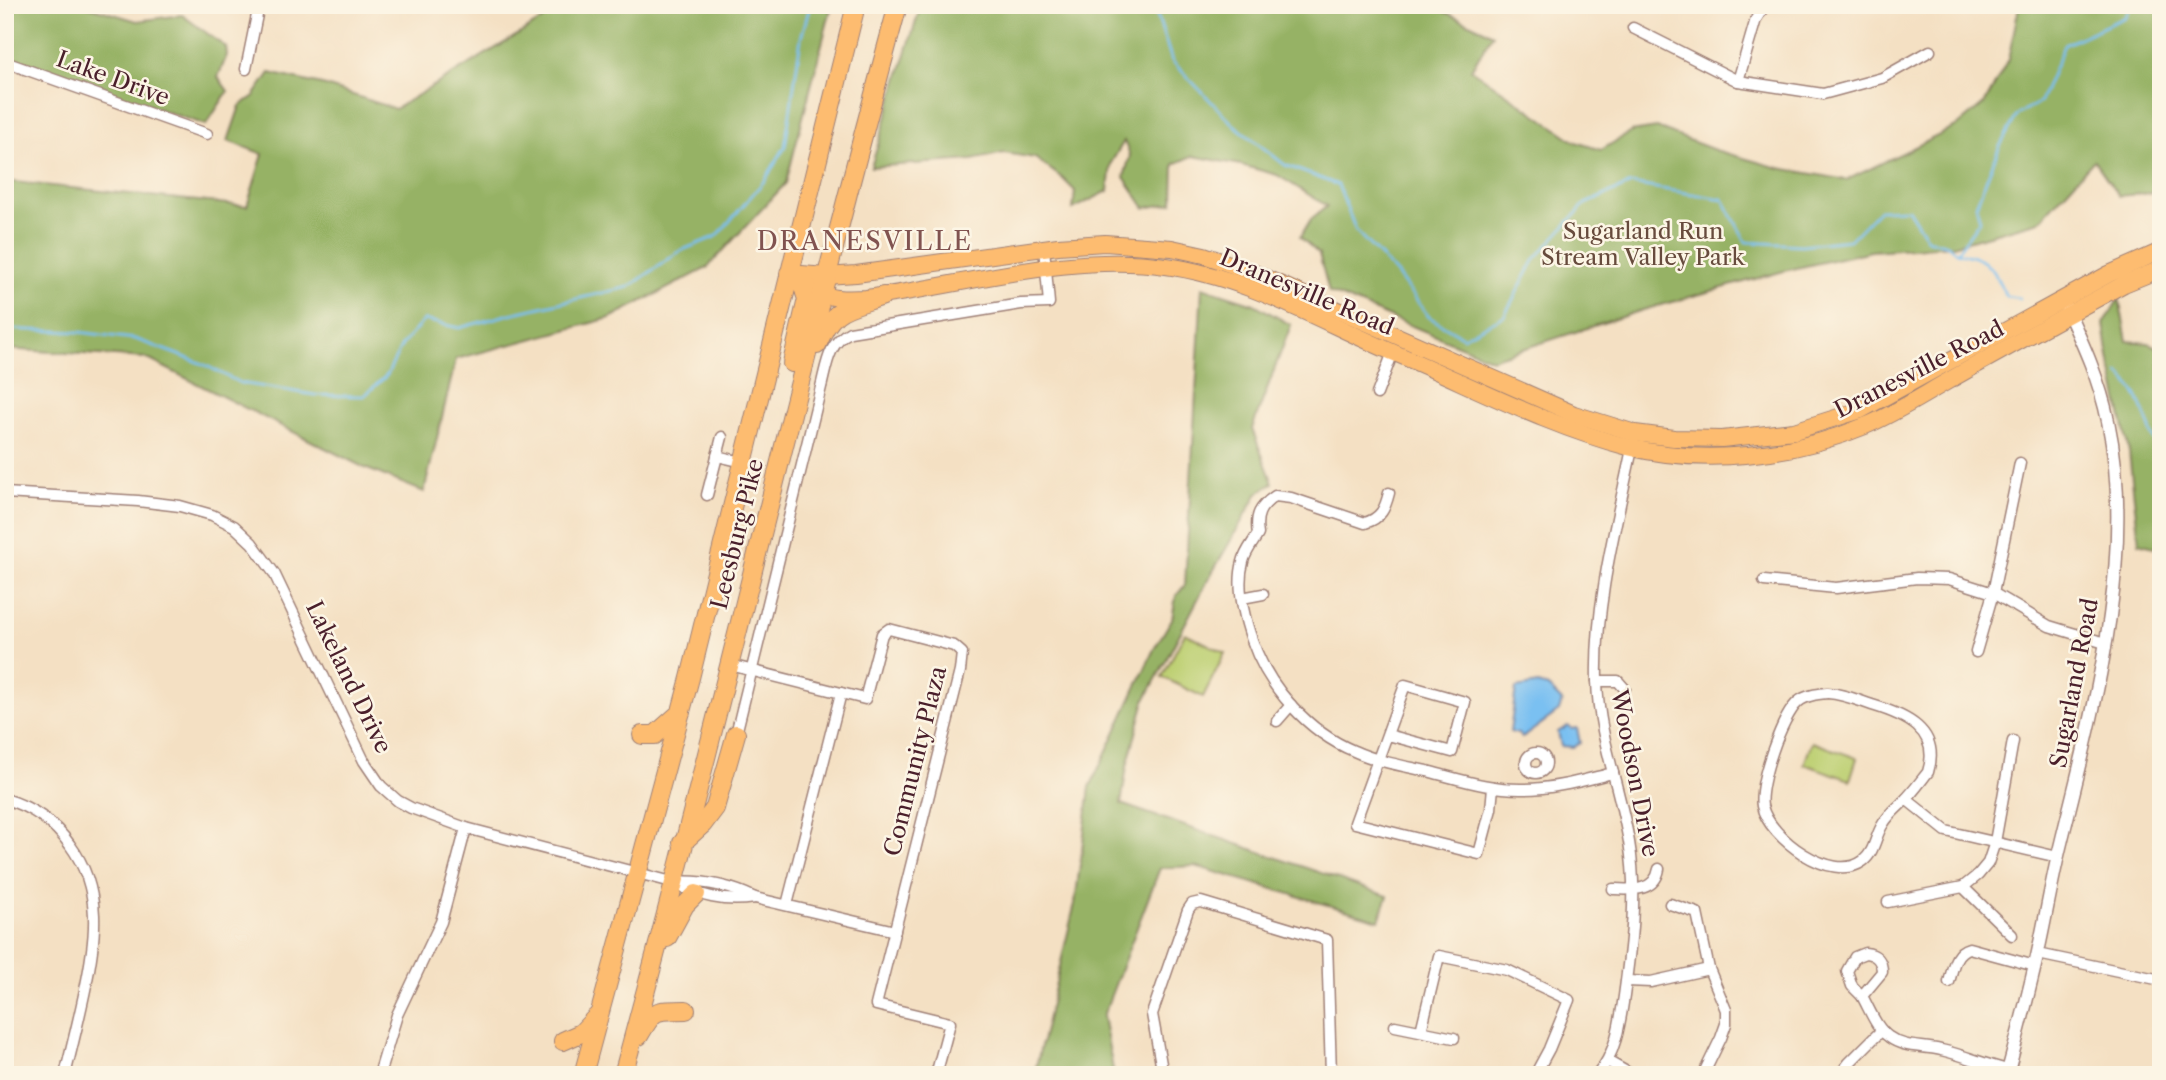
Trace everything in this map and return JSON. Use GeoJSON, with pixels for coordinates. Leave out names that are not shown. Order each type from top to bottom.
{"type":"FeatureCollection","features":[{"type":"Feature","properties":{"kind":"highway","name":"Leesburg Pike"},"geometry":{"type":"LineString","coordinates":[[623,1075],[730,665],[821,295],[898,5]]}},
{"type":"Feature","properties":{"kind":"highway","name":"Leesburg Pike"},"geometry":{"type":"LineString","coordinates":[[583,1075],[681,712],[855,9]]}},
{"type":"Feature","properties":{"kind":"highway"},"geometry":{"type":"LineString","coordinates":[[752,571],[760,505],[807,299],[803,287],[789,273]]}},
{"type":"Feature","properties":{"kind":"highway"},"geometry":{"type":"LineString","coordinates":[[796,397],[831,318],[842,310],[883,296]]}},
{"type":"Feature","properties":{"kind":"highway"},"geometry":{"type":"LineString","coordinates":[[642,735],[655,735],[681,712]]}},
{"type":"Feature","properties":{"kind":"highway"},"geometry":{"type":"LineString","coordinates":[[682,843],[703,824],[715,808],[736,734]]}},
{"type":"Feature","properties":{"kind":"highway"},"geometry":{"type":"LineString","coordinates":[[650,973],[674,921],[696,894]]}},
{"type":"Feature","properties":{"kind":"highway"},"geometry":{"type":"LineString","coordinates":[[628,1055],[655,1013],[666,1009],[687,1010]]}},
{"type":"Feature","properties":{"kind":"highway"},"geometry":{"type":"LineString","coordinates":[[588,1054],[578,1046],[563,1041],[581,1033],[599,1014]]}},
{"type":"Feature","properties":{"kind":"main road","name":"Dranesville Road"},"geometry":{"type":"LineString","coordinates":[[789,273],[826,276],[1044,248],[1105,243],[1138,244],[1204,255],[1311,297],[1633,440]]}},
{"type":"Feature","properties":{"kind":"main road","name":"Dranesville Road"},"geometry":{"type":"LineString","coordinates":[[2066,308],[2109,275],[2161,251]]}},
{"type":"Feature","properties":{"kind":"main road","name":"Dranesville Road"},"geometry":{"type":"LineString","coordinates":[[789,273],[821,295],[845,299],[883,296],[1105,262],[1193,270],[1261,292],[1550,421],[1633,440],[1722,439],[1769,435],[1819,424],[1878,402],[2066,308],[2161,268]]}},
{"type":"Feature","properties":{"kind":"street"},"geometry":{"type":"LineString","coordinates":[[246,69],[259,5]]}},
{"type":"Feature","properties":{"kind":"street"},"geometry":{"type":"LineString","coordinates":[[1738,81],[1756,19],[1765,5]]}},
{"type":"Feature","properties":{"kind":"street"},"geometry":{"type":"LineString","coordinates":[[1633,28],[1738,81],[1823,94],[1882,78],[1930,51]]}},
{"type":"Feature","properties":{"kind":"street","name":"Lake Drive"},"geometry":{"type":"LineString","coordinates":[[5,62],[207,134]]}},
{"type":"Feature","properties":{"kind":"street"},"geometry":{"type":"LineString","coordinates":[[736,734],[811,427],[831,350],[837,339],[850,332],[1021,304],[1049,303],[1044,248]]}},
{"type":"Feature","properties":{"kind":"street","name":"Sugarland Road"},"geometry":{"type":"LineString","coordinates":[[2008,1072],[2080,764],[2105,643],[2116,566],[2113,454],[2109,423],[2096,378],[2066,308]]}},
{"type":"Feature","properties":{"kind":"street"},"geometry":{"type":"LineString","coordinates":[[1377,394],[1392,352]]}},
{"type":"Feature","properties":{"kind":"street"},"geometry":{"type":"LineString","coordinates":[[789,423],[811,427]]}},
{"type":"Feature","properties":{"kind":"street"},"geometry":{"type":"LineString","coordinates":[[707,495],[722,437]]}},
{"type":"Feature","properties":{"kind":"street","name":"Woodson Drive"},"geometry":{"type":"LineString","coordinates":[[1597,1075],[1609,1062],[1621,1018],[1627,981],[1634,890],[1629,842],[1601,720],[1597,681],[1600,622],[1608,562],[1633,440]]}},
{"type":"Feature","properties":{"kind":"street"},"geometry":{"type":"LineString","coordinates":[[717,456],[743,462]]}},
{"type":"Feature","properties":{"kind":"street"},"geometry":{"type":"LineString","coordinates":[[1976,652],[1993,593],[2020,463]]}},
{"type":"Feature","properties":{"kind":"street","name":"Lakeland Drive"},"geometry":{"type":"LineString","coordinates":[[5,493],[180,506],[212,515],[234,526],[252,543],[274,573],[359,750],[381,786],[404,804],[466,828],[672,882]]}},
{"type":"Feature","properties":{"kind":"street"},"geometry":{"type":"LineString","coordinates":[[1389,494],[1382,513],[1365,523],[1291,498],[1275,496],[1262,505],[1256,520],[1258,534],[1243,559],[1242,598],[1246,623],[1254,646],[1272,680],[1291,705],[1340,744],[1353,751],[1493,788],[1539,789],[1613,773]]}},
{"type":"Feature","properties":{"kind":"street"},"geometry":{"type":"LineString","coordinates":[[1764,581],[1836,588],[1934,578],[1967,583],[1993,593],[2049,626],[2105,643]]}},
{"type":"Feature","properties":{"kind":"street"},"geometry":{"type":"LineString","coordinates":[[1242,598],[1263,594]]}},
{"type":"Feature","properties":{"kind":"street","name":"Community Plaza"},"geometry":{"type":"LineString","coordinates":[[730,665],[864,699],[882,634],[889,629],[954,646],[962,653],[960,671],[876,1005],[950,1023],[936,1075]]}},
{"type":"Feature","properties":{"kind":"street"},"geometry":{"type":"LineString","coordinates":[[1597,681],[1618,681],[1625,690]]}},
{"type":"Feature","properties":{"kind":"street"},"geometry":{"type":"LineString","coordinates":[[1388,735],[1452,752],[1465,702],[1405,685],[1355,823],[1479,854],[1491,809],[1493,788]]}},
{"type":"Feature","properties":{"kind":"street"},"geometry":{"type":"LineString","coordinates":[[787,905],[841,693]]}},
{"type":"Feature","properties":{"kind":"street"},"geometry":{"type":"LineString","coordinates":[[1819,694],[1841,694],[1910,719],[1929,743],[1931,762],[1928,772],[1906,799],[1883,824],[1868,857],[1854,866],[1843,867],[1812,860],[1790,844],[1769,822],[1762,800],[1768,769],[1785,723],[1801,699],[1819,694]]}},
{"type":"Feature","properties":{"kind":"street"},"geometry":{"type":"LineString","coordinates":[[1277,721],[1291,705]]}},
{"type":"Feature","properties":{"kind":"street"},"geometry":{"type":"LineString","coordinates":[[1888,902],[1963,887],[1988,863],[1995,842],[2013,741]]}},
{"type":"Feature","properties":{"kind":"street"},"geometry":{"type":"LineString","coordinates":[[1536,773],[1539,789]]}},
{"type":"Feature","properties":{"kind":"street"},"geometry":{"type":"LineString","coordinates":[[5,799],[30,808],[59,830],[82,863],[92,891],[96,919],[94,946],[65,1075]]}},
{"type":"Feature","properties":{"kind":"street"},"geometry":{"type":"LineString","coordinates":[[1906,799],[1946,831],[2058,858]]}},
{"type":"Feature","properties":{"kind":"street"},"geometry":{"type":"LineString","coordinates":[[379,1075],[402,1003],[441,922],[466,828]]}},
{"type":"Feature","properties":{"kind":"street"},"geometry":{"type":"LineString","coordinates":[[1613,889],[1634,890],[1654,883],[1659,869]]}},
{"type":"Feature","properties":{"kind":"street"},"geometry":{"type":"LineString","coordinates":[[672,882],[699,880],[738,890],[755,898],[895,930]]}},
{"type":"Feature","properties":{"kind":"street"},"geometry":{"type":"LineString","coordinates":[[672,882],[696,894],[734,901],[755,898]]}},
{"type":"Feature","properties":{"kind":"street"},"geometry":{"type":"LineString","coordinates":[[1963,887],[2012,935]]}},
{"type":"Feature","properties":{"kind":"street"},"geometry":{"type":"LineString","coordinates":[[1163,1075],[1152,1014],[1188,910],[1192,904],[1200,902],[1327,940],[1331,1075]]}},
{"type":"Feature","properties":{"kind":"street"},"geometry":{"type":"LineString","coordinates":[[1670,904],[1697,913],[1709,969],[1726,1010],[1726,1024],[1703,1075]]}},
{"type":"Feature","properties":{"kind":"street"},"geometry":{"type":"LineString","coordinates":[[1949,982],[1957,956],[1969,948],[2161,980]]}},
{"type":"Feature","properties":{"kind":"street"},"geometry":{"type":"LineString","coordinates":[[1422,1031],[1439,956],[1507,971],[1569,1000],[1535,1075]]}},
{"type":"Feature","properties":{"kind":"street"},"geometry":{"type":"LineString","coordinates":[[1627,981],[1651,982],[1709,969]]}},
{"type":"Feature","properties":{"kind":"street"},"geometry":{"type":"LineString","coordinates":[[1862,996],[1881,1031],[1902,1045],[1942,1050],[2008,1072]]}},
{"type":"Feature","properties":{"kind":"street"},"geometry":{"type":"LineString","coordinates":[[1395,1026],[1454,1038]]}},
{"type":"Feature","properties":{"kind":"street"},"geometry":{"type":"LineString","coordinates":[[1840,1075],[1881,1031]]}},
{"type":"Feature","properties":{"kind":"street"},"geometry":{"type":"LineString","coordinates":[[1609,1062],[1630,1074]]}},
{"type":"Feature","properties":{"kind":"green space"},"geometry":{"type":"Polygon","coordinates":[[[5,5],[84,5],[137,21],[182,15],[226,47],[227,55],[218,77],[228,91],[206,125],[5,58],[5,5]]]}},
{"type":"Feature","properties":{"kind":"green space"},"geometry":{"type":"Polygon","coordinates":[[[567,5],[832,5],[786,183],[707,268],[610,318],[456,359],[424,492],[365,468],[146,358],[5,349],[5,181],[247,206],[263,154],[228,141],[240,106],[254,96],[270,73],[326,86],[395,109],[567,5]]]}},
{"type":"Feature","properties":{"kind":"green space","name":"Sugarland Run Stream Valley Park"},"geometry":{"type":"Polygon","coordinates":[[[921,5],[1430,5],[1493,34],[1471,69],[1576,142],[1601,150],[1631,132],[1657,128],[1715,150],[1779,168],[1847,180],[1956,127],[1985,103],[2008,60],[2018,5],[2161,5],[2161,192],[2119,196],[2094,160],[2039,221],[1953,245],[1871,251],[1784,271],[1643,310],[1492,359],[1329,292],[1319,254],[1300,237],[1311,219],[1327,206],[1277,175],[1193,156],[1174,164],[1173,203],[1145,208],[1124,177],[1130,156],[1124,141],[1111,163],[1108,191],[1073,209],[1075,191],[1035,158],[1004,153],[972,160],[871,167],[921,5]]]}},
{"type":"Feature","properties":{"kind":"green space"},"geometry":{"type":"Polygon","coordinates":[[[1202,287],[1254,304],[1291,325],[1252,429],[1273,483],[1258,493],[1208,580],[1145,700],[1127,766],[1121,804],[1388,896],[1379,920],[1195,866],[1160,868],[1103,1016],[1114,1075],[1034,1075],[1075,903],[1090,787],[1154,649],[1172,619],[1176,596],[1185,585],[1202,287]]]}},
{"type":"Feature","properties":{"kind":"green space"},"geometry":{"type":"Polygon","coordinates":[[[2119,298],[2127,341],[2148,343],[2161,349],[2161,549],[2139,543],[2129,452],[2104,324],[2119,298]]]}},
{"type":"Feature","properties":{"kind":"green space"},"geometry":{"type":"Polygon","coordinates":[[[1185,633],[1225,653],[1203,697],[1162,677],[1185,633]]]}},
{"type":"Feature","properties":{"kind":"green space"},"geometry":{"type":"Polygon","coordinates":[[[1812,742],[1857,758],[1850,780],[1804,764],[1812,742]]]}},
{"type":"Feature","properties":{"kind":"water"},"geometry":{"type":"Polygon","coordinates":[[[1538,684],[1548,687],[1562,701],[1559,711],[1522,738],[1510,732],[1516,688],[1538,684]]]}},
{"type":"Feature","properties":{"kind":"water"},"geometry":{"type":"Polygon","coordinates":[[[1568,726],[1577,728],[1580,743],[1573,747],[1561,746],[1558,732],[1568,726]]]}},
{"type":"Feature","properties":{"kind":"waterway"},"geometry":{"type":"LineString","coordinates":[[5,329],[79,332],[135,339],[203,364],[240,383],[315,395],[364,396],[387,375],[402,345],[424,320],[459,328],[629,287],[680,251],[717,236],[765,180],[785,147],[801,38],[812,5]]}},
{"type":"Feature","properties":{"kind":"waterway"},"geometry":{"type":"LineString","coordinates":[[1154,5],[1172,61],[1233,124],[1285,165],[1338,185],[1356,231],[1396,273],[1429,317],[1463,337],[1504,316],[1535,259],[1585,204],[1631,184],[1723,199],[1746,242],[1801,245],[1850,240],[1879,210],[1908,209],[1927,239],[1948,245],[1956,252],[1984,262],[1994,272],[2006,296],[2020,298]]}},
{"type":"Feature","properties":{"kind":"waterway"},"geometry":{"type":"LineString","coordinates":[[1957,252],[1980,220],[1976,205],[1999,148],[2017,115],[2040,102],[2064,45],[2125,17],[2131,5]]}},
{"type":"Feature","properties":{"kind":"waterway"},"geometry":{"type":"LineString","coordinates":[[2119,373],[2139,400],[2158,451]]}},
{"type":"Feature","properties":{"kind":"district","name":"DRANESVILLE"},"geometry":{"type":"Point","coordinates":[865,241]}}]}
